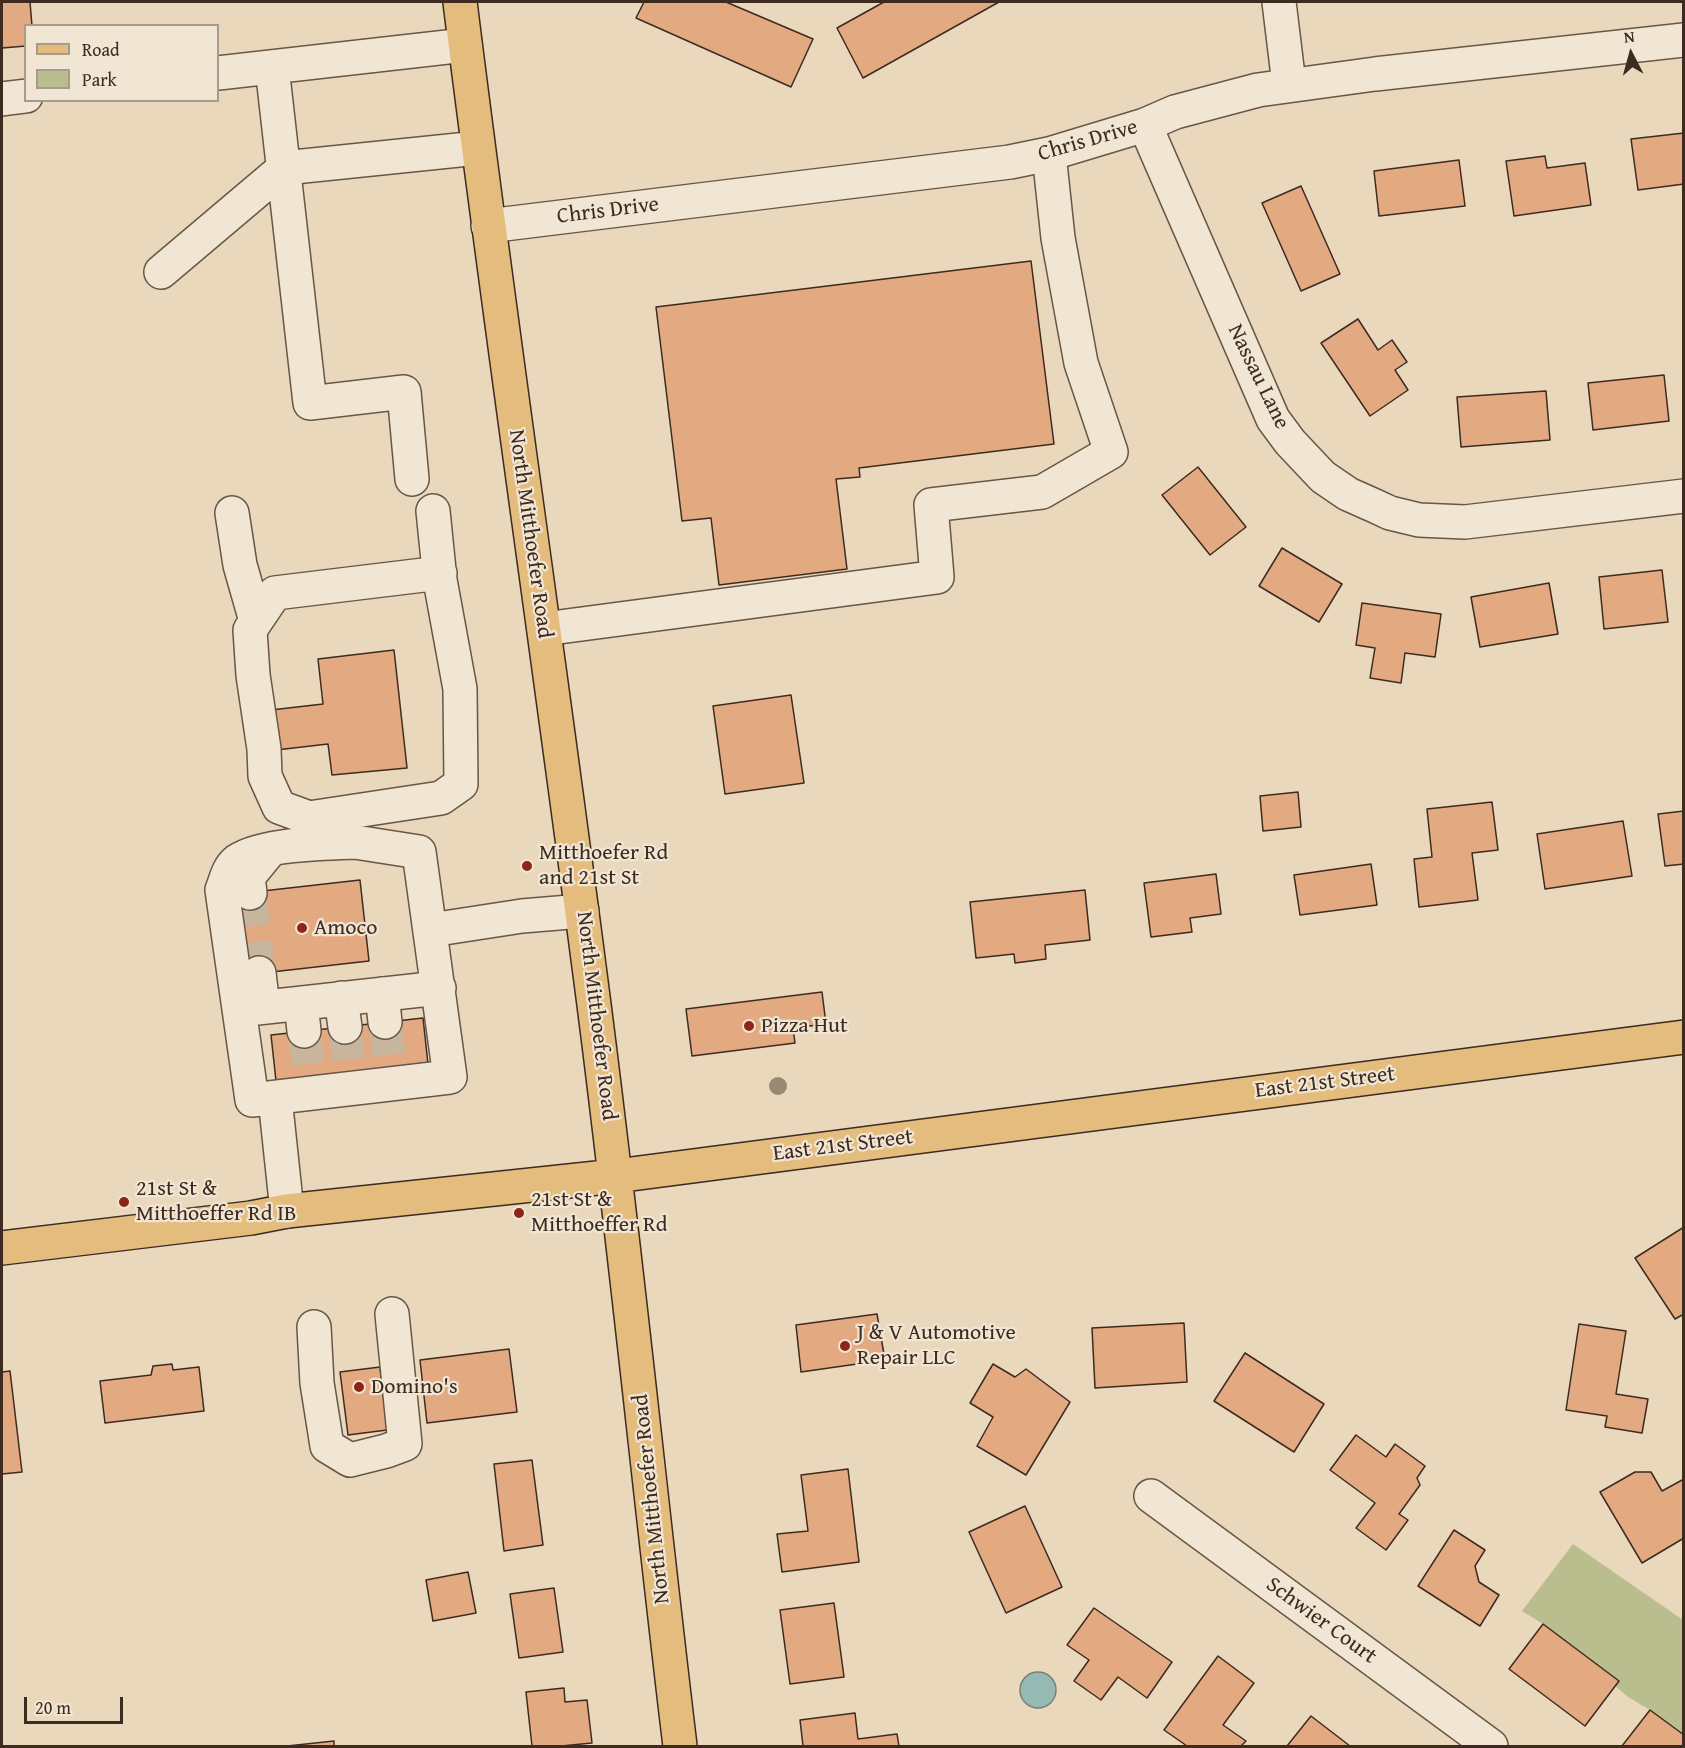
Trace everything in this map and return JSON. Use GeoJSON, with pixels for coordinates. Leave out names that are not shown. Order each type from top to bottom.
{"type":"FeatureCollection","features":[{"type":"Feature","properties":{"kind":"main road","name":"North Mitthoefer Road"},"geometry":{"type":"LineString","coordinates":[[460,2],[616,1176],[680,1746]]}},
{"type":"Feature","properties":{"kind":"main road","name":"East 21st Street"},"geometry":{"type":"LineString","coordinates":[[2,1248],[251,1218],[287,1210],[616,1176],[1683,1038]]}},
{"type":"Feature","properties":{"kind":"street"},"geometry":{"type":"LineString","coordinates":[[1279,2],[1289,84]]}},
{"type":"Feature","properties":{"kind":"street","name":"Chris Drive"},"geometry":{"type":"LineString","coordinates":[[488,226],[1010,162],[1049,154],[1145,125],[1175,112],[1289,84],[1683,40]]}},
{"type":"Feature","properties":{"kind":"street"},"geometry":{"type":"LineString","coordinates":[[219,74],[465,45]]}},
{"type":"Feature","properties":{"kind":"street"},"geometry":{"type":"LineString","coordinates":[[273,67],[310,403],[404,392],[412,479]]}},
{"type":"Feature","properties":{"kind":"street"},"geometry":{"type":"LineString","coordinates":[[2,99],[24,96]]}},
{"type":"Feature","properties":{"kind":"street","name":"Nassau Lane"},"geometry":{"type":"LineString","coordinates":[[1145,125],[1273,419],[1300,453],[1331,482],[1348,494],[1390,513],[1419,520],[1465,522],[1683,496]]}},
{"type":"Feature","properties":{"kind":"street"},"geometry":{"type":"LineString","coordinates":[[160,272],[284,168],[478,148]]}},
{"type":"Feature","properties":{"kind":"street"},"geometry":{"type":"LineString","coordinates":[[544,629],[937,577],[931,504],[1042,492],[1110,452],[1081,363],[1059,238],[1049,154]]}},
{"type":"Feature","properties":{"kind":"street"},"geometry":{"type":"LineString","coordinates":[[434,511],[440,573],[460,689],[461,784],[441,798],[309,818],[279,807],[266,776],[253,675],[250,630],[275,593],[440,573]]}},
{"type":"Feature","properties":{"kind":"street"},"geometry":{"type":"LineString","coordinates":[[232,513],[240,565],[256,621]]}},
{"type":"Feature","properties":{"kind":"street"},"geometry":{"type":"LineString","coordinates":[[355,842],[419,852],[450,1077],[391,1076],[311,1085],[275,1098],[252,1100],[251,1009],[222,890],[229,869],[237,861],[271,849],[355,842]]}},
{"type":"Feature","properties":{"kind":"street"},"geometry":{"type":"LineString","coordinates":[[250,892],[248,877],[271,849]]}},
{"type":"Feature","properties":{"kind":"street"},"geometry":{"type":"LineString","coordinates":[[431,930],[522,916],[582,911]]}},
{"type":"Feature","properties":{"kind":"street"},"geometry":{"type":"LineString","coordinates":[[251,1009],[259,973]]}},
{"type":"Feature","properties":{"kind":"street"},"geometry":{"type":"LineString","coordinates":[[251,1009],[303,1017],[343,1013],[383,1008],[439,988]]}},
{"type":"Feature","properties":{"kind":"street"},"geometry":{"type":"LineString","coordinates":[[275,1098],[287,1210]]}},
{"type":"Feature","properties":{"kind":"street"},"geometry":{"type":"LineString","coordinates":[[314,1327],[317,1383],[327,1446],[350,1460],[405,1444],[392,1314]]}},
{"type":"Feature","properties":{"kind":"street","name":"Schwier Court"},"geometry":{"type":"LineString","coordinates":[[1151,1496],[1491,1746]]}},
{"type":"Feature","properties":{"kind":"green space"},"geometry":{"type":"Polygon","coordinates":[[[1573,1544],[1683,1620],[1683,1736],[1650,1710],[1628,1697],[1543,1624],[1522,1611],[1573,1544]]]}},
{"type":"Feature","properties":{"kind":"water"},"geometry":{"type":"Polygon","coordinates":[[[1038,1672],[1051,1677],[1056,1690],[1051,1703],[1038,1708],[1025,1703],[1020,1690],[1025,1677],[1038,1672]]]}},
{"type":"Feature","properties":{"kind":"building"},"geometry":{"type":"Polygon","coordinates":[[[2,2],[30,2],[32,24],[24,24],[24,46],[2,48],[2,2]]]}},
{"type":"Feature","properties":{"kind":"building"},"geometry":{"type":"Polygon","coordinates":[[[644,2],[726,2],[813,39],[791,87],[636,18],[644,2]]]}},
{"type":"Feature","properties":{"kind":"building"},"geometry":{"type":"Polygon","coordinates":[[[884,2],[999,2],[863,78],[837,28],[884,2]]]}},
{"type":"Feature","properties":{"kind":"building"},"geometry":{"type":"Polygon","coordinates":[[[1684,133],[1684,184],[1638,190],[1631,139],[1684,133]]]}},
{"type":"Feature","properties":{"kind":"building"},"geometry":{"type":"Polygon","coordinates":[[[1545,156],[1547,168],[1585,163],[1591,205],[1514,216],[1506,161],[1545,156]]]}},
{"type":"Feature","properties":{"kind":"building"},"geometry":{"type":"Polygon","coordinates":[[[1459,160],[1465,206],[1379,216],[1374,171],[1459,160]]]}},
{"type":"Feature","properties":{"kind":"building"},"geometry":{"type":"Polygon","coordinates":[[[1301,186],[1340,274],[1301,291],[1262,203],[1301,186]]]}},
{"type":"Feature","properties":{"kind":"building"},"geometry":{"type":"Polygon","coordinates":[[[1031,261],[1054,444],[859,468],[860,477],[836,479],[847,569],[719,585],[711,518],[682,521],[656,307],[1031,261]]]}},
{"type":"Feature","properties":{"kind":"building"},"geometry":{"type":"Polygon","coordinates":[[[1358,319],[1378,350],[1392,340],[1407,362],[1395,370],[1408,390],[1370,416],[1321,343],[1358,319]]]}},
{"type":"Feature","properties":{"kind":"building"},"geometry":{"type":"Polygon","coordinates":[[[1664,375],[1669,421],[1593,430],[1588,383],[1664,375]]]}},
{"type":"Feature","properties":{"kind":"building"},"geometry":{"type":"Polygon","coordinates":[[[1546,391],[1550,440],[1461,447],[1457,397],[1546,391]]]}},
{"type":"Feature","properties":{"kind":"building"},"geometry":{"type":"Polygon","coordinates":[[[1198,467],[1246,527],[1210,555],[1162,495],[1198,467]]]}},
{"type":"Feature","properties":{"kind":"building"},"geometry":{"type":"Polygon","coordinates":[[[1282,548],[1342,584],[1319,622],[1259,586],[1282,548]]]}},
{"type":"Feature","properties":{"kind":"building"},"geometry":{"type":"Polygon","coordinates":[[[1662,570],[1668,622],[1604,629],[1599,577],[1662,570]]]}},
{"type":"Feature","properties":{"kind":"building"},"geometry":{"type":"Polygon","coordinates":[[[1549,583],[1558,634],[1480,647],[1471,597],[1549,583]]]}},
{"type":"Feature","properties":{"kind":"building"},"geometry":{"type":"Polygon","coordinates":[[[1362,603],[1441,614],[1435,657],[1405,653],[1401,683],[1370,678],[1375,648],[1356,645],[1362,603]]]}},
{"type":"Feature","properties":{"kind":"building"},"geometry":{"type":"Polygon","coordinates":[[[394,650],[407,768],[332,775],[328,744],[276,750],[271,710],[323,704],[318,659],[394,650]]]}},
{"type":"Feature","properties":{"kind":"building"},"geometry":{"type":"Polygon","coordinates":[[[791,695],[804,783],[725,794],[713,706],[791,695]]]}},
{"type":"Feature","properties":{"kind":"building"},"geometry":{"type":"Polygon","coordinates":[[[1298,792],[1301,827],[1263,831],[1260,796],[1298,792]]]}},
{"type":"Feature","properties":{"kind":"building"},"geometry":{"type":"Polygon","coordinates":[[[1492,802],[1498,850],[1472,853],[1478,900],[1419,907],[1414,859],[1432,857],[1427,809],[1492,802]]]}},
{"type":"Feature","properties":{"kind":"building"},"geometry":{"type":"Polygon","coordinates":[[[1684,811],[1684,864],[1665,866],[1658,814],[1684,811]]]}},
{"type":"Feature","properties":{"kind":"building"},"geometry":{"type":"Polygon","coordinates":[[[1623,821],[1632,876],[1545,889],[1537,834],[1623,821]]]}},
{"type":"Feature","properties":{"kind":"building"},"geometry":{"type":"Polygon","coordinates":[[[1371,864],[1377,905],[1300,915],[1294,875],[1371,864]]]}},
{"type":"Feature","properties":{"kind":"building"},"geometry":{"type":"Polygon","coordinates":[[[1216,874],[1221,914],[1190,918],[1192,932],[1151,937],[1144,883],[1216,874]]]}},
{"type":"Feature","properties":{"kind":"building","name":"Amoco"},"geometry":{"type":"Polygon","coordinates":[[[360,880],[369,961],[245,975],[236,894],[360,880]]]}},
{"type":"Feature","properties":{"kind":"building"},"geometry":{"type":"Polygon","coordinates":[[[1085,890],[1090,940],[1045,945],[1046,959],[1015,963],[1014,954],[976,958],[970,902],[1085,890]]]}},
{"type":"Feature","properties":{"kind":"building","name":"Pizza Hut"},"geometry":{"type":"Polygon","coordinates":[[[822,992],[826,1024],[793,1028],[795,1043],[692,1056],[686,1009],[822,992]]]}},
{"type":"Feature","properties":{"kind":"building"},"geometry":{"type":"Polygon","coordinates":[[[423,1018],[428,1064],[276,1081],[271,1035],[423,1018]]]}},
{"type":"Feature","properties":{"kind":"building"},"geometry":{"type":"Polygon","coordinates":[[[1684,1227],[1684,1314],[1675,1319],[1635,1258],[1684,1227]]]}},
{"type":"Feature","properties":{"kind":"building"},"geometry":{"type":"Polygon","coordinates":[[[877,1314],[885,1360],[801,1372],[796,1325],[877,1314]]]}},
{"type":"Feature","properties":{"kind":"building"},"geometry":{"type":"Polygon","coordinates":[[[1184,1323],[1187,1382],[1095,1388],[1092,1328],[1184,1323]]]}},
{"type":"Feature","properties":{"kind":"building"},"geometry":{"type":"Polygon","coordinates":[[[1579,1324],[1626,1331],[1616,1394],[1648,1399],[1642,1433],[1605,1427],[1607,1416],[1566,1410],[1579,1324]]]}},
{"type":"Feature","properties":{"kind":"building"},"geometry":{"type":"Polygon","coordinates":[[[509,1349],[517,1412],[427,1423],[420,1360],[509,1349]]]}},
{"type":"Feature","properties":{"kind":"building"},"geometry":{"type":"Polygon","coordinates":[[[1245,1353],[1324,1404],[1294,1452],[1214,1401],[1245,1353]]]}},
{"type":"Feature","properties":{"kind":"building"},"geometry":{"type":"Polygon","coordinates":[[[172,1364],[173,1370],[199,1367],[204,1411],[105,1423],[100,1381],[151,1375],[153,1366],[172,1364]]]}},
{"type":"Feature","properties":{"kind":"building"},"geometry":{"type":"Polygon","coordinates":[[[993,1364],[1015,1377],[1026,1369],[1070,1402],[1026,1475],[977,1446],[993,1417],[970,1403],[993,1364]]]}},
{"type":"Feature","properties":{"kind":"building"},"geometry":{"type":"Polygon","coordinates":[[[380,1367],[387,1430],[348,1435],[340,1372],[380,1367]]]}},
{"type":"Feature","properties":{"kind":"building"},"geometry":{"type":"Polygon","coordinates":[[[10,1371],[22,1472],[2,1474],[2,1372],[10,1371]]]}},
{"type":"Feature","properties":{"kind":"building"},"geometry":{"type":"Polygon","coordinates":[[[1356,1435],[1386,1457],[1395,1444],[1425,1466],[1417,1478],[1420,1485],[1399,1514],[1408,1520],[1386,1550],[1356,1528],[1375,1503],[1330,1470],[1356,1435]]]}},
{"type":"Feature","properties":{"kind":"building"},"geometry":{"type":"Polygon","coordinates":[[[532,1460],[543,1545],[504,1551],[494,1464],[532,1460]]]}},
{"type":"Feature","properties":{"kind":"building"},"geometry":{"type":"Polygon","coordinates":[[[848,1469],[859,1562],[782,1572],[777,1534],[808,1531],[801,1475],[848,1469]]]}},
{"type":"Feature","properties":{"kind":"building"},"geometry":{"type":"Polygon","coordinates":[[[1635,1472],[1651,1472],[1662,1491],[1684,1479],[1684,1538],[1642,1563],[1600,1492],[1635,1472]]]}},
{"type":"Feature","properties":{"kind":"building"},"geometry":{"type":"Polygon","coordinates":[[[1025,1506],[1062,1587],[1006,1613],[969,1532],[1025,1506]]]}},
{"type":"Feature","properties":{"kind":"building"},"geometry":{"type":"Polygon","coordinates":[[[1454,1530],[1485,1550],[1475,1566],[1479,1582],[1499,1595],[1480,1626],[1418,1586],[1454,1530]]]}},
{"type":"Feature","properties":{"kind":"building"},"geometry":{"type":"Polygon","coordinates":[[[468,1572],[476,1613],[433,1621],[426,1580],[468,1572]]]}},
{"type":"Feature","properties":{"kind":"building"},"geometry":{"type":"Polygon","coordinates":[[[554,1588],[563,1652],[519,1658],[510,1594],[554,1588]]]}},
{"type":"Feature","properties":{"kind":"building"},"geometry":{"type":"Polygon","coordinates":[[[834,1603],[844,1677],[790,1684],[780,1610],[834,1603]]]}},
{"type":"Feature","properties":{"kind":"building"},"geometry":{"type":"Polygon","coordinates":[[[1094,1608],[1172,1662],[1147,1698],[1118,1677],[1101,1700],[1074,1681],[1089,1660],[1067,1645],[1094,1608]]]}},
{"type":"Feature","properties":{"kind":"building"},"geometry":{"type":"Polygon","coordinates":[[[1543,1624],[1619,1681],[1585,1726],[1509,1669],[1543,1624]]]}},
{"type":"Feature","properties":{"kind":"building"},"geometry":{"type":"Polygon","coordinates":[[[1218,1656],[1254,1683],[1223,1725],[1246,1741],[1241,1746],[1187,1746],[1164,1730],[1218,1656]]]}},
{"type":"Feature","properties":{"kind":"building"},"geometry":{"type":"Polygon","coordinates":[[[564,1688],[565,1702],[587,1700],[592,1743],[532,1746],[526,1692],[564,1688]]]}},
{"type":"Feature","properties":{"kind":"building"},"geometry":{"type":"Polygon","coordinates":[[[1650,1710],[1684,1735],[1684,1746],[1622,1746],[1650,1710]]]}},
{"type":"Feature","properties":{"kind":"building"},"geometry":{"type":"Polygon","coordinates":[[[855,1713],[858,1739],[897,1734],[899,1746],[803,1746],[800,1720],[855,1713]]]}},
{"type":"Feature","properties":{"kind":"building"},"geometry":{"type":"Polygon","coordinates":[[[1311,1716],[1350,1746],[1287,1746],[1311,1716]]]}},
{"type":"Feature","properties":{"kind":"building"},"geometry":{"type":"Polygon","coordinates":[[[334,1741],[334,1746],[287,1746],[334,1741]]]}},
{"type":"Feature","properties":{"kind":"tunnel"},"geometry":{"type":"LineString","coordinates":[[250,893],[259,973]]}},
{"type":"Feature","properties":{"kind":"tunnel"},"geometry":{"type":"LineString","coordinates":[[385,1022],[391,1069]]}},
{"type":"Feature","properties":{"kind":"tunnel"},"geometry":{"type":"LineString","coordinates":[[345,1027],[350,1073]]}},
{"type":"Feature","properties":{"kind":"tunnel"},"geometry":{"type":"LineString","coordinates":[[304,1031],[310,1078]]}},
{"type":"Feature","properties":{"kind":"place","name":"Mitthoefer Rd and 21st St"},"geometry":{"type":"Point","coordinates":[527,866]}},
{"type":"Feature","properties":{"kind":"place","name":"Amoco"},"geometry":{"type":"Point","coordinates":[302,928]}},
{"type":"Feature","properties":{"kind":"place","name":"Pizza Hut"},"geometry":{"type":"Point","coordinates":[749,1026]}},
{"type":"Feature","properties":{"kind":"place","name":"21st St & Mitthoeffer Rd IB"},"geometry":{"type":"Point","coordinates":[124,1202]}},
{"type":"Feature","properties":{"kind":"place","name":"21st St & Mitthoeffer Rd"},"geometry":{"type":"Point","coordinates":[519,1213]}},
{"type":"Feature","properties":{"kind":"place","name":"J & V Automotive Repair LLC"},"geometry":{"type":"Point","coordinates":[845,1346]}},
{"type":"Feature","properties":{"kind":"place","name":"Domino's"},"geometry":{"type":"Point","coordinates":[359,1387]}}]}
